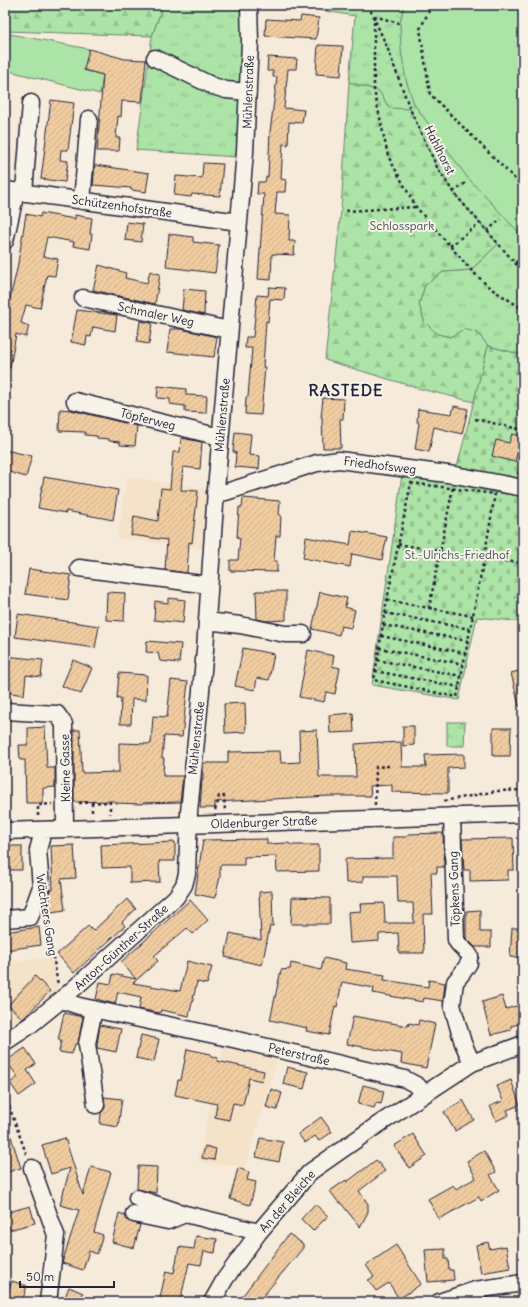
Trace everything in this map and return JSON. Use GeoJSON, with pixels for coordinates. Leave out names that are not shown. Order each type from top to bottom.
{"type":"FeatureCollection","features":[{"type":"Feature","properties":{"kind":"street","name":"Mühlenstraße"},"geometry":{"type":"LineString","coordinates":[[189,824],[207,621],[220,437],[245,152],[250,42],[249,5]]}},
{"type":"Feature","properties":{"kind":"street"},"geometry":{"type":"LineString","coordinates":[[155,58],[213,86],[226,90],[248,92]]}},
{"type":"Feature","properties":{"kind":"street"},"geometry":{"type":"LineString","coordinates":[[5,241],[31,103]]}},
{"type":"Feature","properties":{"kind":"street"},"geometry":{"type":"LineString","coordinates":[[82,201],[89,118]]}},
{"type":"Feature","properties":{"kind":"street","name":"Schützenhofstraße"},"geometry":{"type":"LineString","coordinates":[[15,192],[239,222]]}},
{"type":"Feature","properties":{"kind":"street","name":"Schmaler Weg"},"geometry":{"type":"LineString","coordinates":[[83,298],[229,330]]}},
{"type":"Feature","properties":{"kind":"street","name":"Töpferweg"},"geometry":{"type":"LineString","coordinates":[[75,401],[220,437]]}},
{"type":"Feature","properties":{"kind":"street","name":"Friedhofsweg"},"geometry":{"type":"LineString","coordinates":[[216,493],[226,492],[317,463],[339,460],[454,482],[523,488]]}},
{"type":"Feature","properties":{"kind":"street"},"geometry":{"type":"LineString","coordinates":[[79,568],[209,585]]}},
{"type":"Feature","properties":{"kind":"street"},"geometry":{"type":"LineString","coordinates":[[207,621],[240,625],[285,634],[303,634]]}},
{"type":"Feature","properties":{"kind":"street","name":"Kleine Gasse"},"geometry":{"type":"LineString","coordinates":[[5,711],[57,714],[64,724],[65,829]]}},
{"type":"Feature","properties":{"kind":"street","name":"Oldenburger Straße"},"geometry":{"type":"LineString","coordinates":[[5,831],[523,814]]}},
{"type":"Feature","properties":{"kind":"street","name":"Töpkens Gang"},"geometry":{"type":"LineString","coordinates":[[452,816],[456,940],[459,947],[468,952],[470,960],[455,982],[452,1004],[463,1043],[472,1063]]}},
{"type":"Feature","properties":{"kind":"street","name":"Anton-Günther-Straße"},"geometry":{"type":"LineString","coordinates":[[5,1042],[29,1026],[61,1000],[176,897],[184,885],[187,874],[189,824]]}},
{"type":"Feature","properties":{"kind":"street","name":"Wächters Gang"},"geometry":{"type":"LineString","coordinates":[[5,919],[30,917],[41,887],[38,850],[41,839],[40,830]]}},
{"type":"Feature","properties":{"kind":"street","name":"Peterstraße"},"geometry":{"type":"LineString","coordinates":[[61,1000],[79,1006],[233,1039],[406,1079],[418,1086],[423,1094]]}},
{"type":"Feature","properties":{"kind":"street"},"geometry":{"type":"LineString","coordinates":[[94,1009],[87,1044],[96,1105]]}},
{"type":"Feature","properties":{"kind":"street"},"geometry":{"type":"LineString","coordinates":[[423,1094],[472,1063],[523,1044]]}},
{"type":"Feature","properties":{"kind":"street","name":"An der Bleiche"},"geometry":{"type":"LineString","coordinates":[[212,1302],[225,1279],[259,1232],[310,1172],[423,1094]]}},
{"type":"Feature","properties":{"kind":"street"},"geometry":{"type":"LineString","coordinates":[[32,1168],[56,1235],[48,1302]]}},
{"type":"Feature","properties":{"kind":"street"},"geometry":{"type":"LineString","coordinates":[[137,1198],[185,1214],[259,1232]]}},
{"type":"Feature","properties":{"kind":"street"},"geometry":{"type":"LineString","coordinates":[[134,1214],[168,1221],[185,1214]]}},
{"type":"Feature","properties":{"kind":"street"},"geometry":{"type":"LineString","coordinates":[[439,1302],[475,1290],[523,1283]]}},
{"type":"Feature","properties":{"kind":"path","name":"Hahlhorst"},"geometry":{"type":"LineString","coordinates":[[368,5],[374,16],[410,109],[437,167],[453,192],[523,272]]}},
{"type":"Feature","properties":{"kind":"path"},"geometry":{"type":"LineString","coordinates":[[432,5],[420,29],[430,94],[523,187]]}},
{"type":"Feature","properties":{"kind":"path"},"geometry":{"type":"LineString","coordinates":[[399,23],[374,16],[374,90],[388,156],[416,207],[471,270],[490,288],[523,309]]}},
{"type":"Feature","properties":{"kind":"path"},"geometry":{"type":"LineString","coordinates":[[453,192],[467,182]]}},
{"type":"Feature","properties":{"kind":"path"},"geometry":{"type":"LineString","coordinates":[[346,211],[416,207]]}},
{"type":"Feature","properties":{"kind":"path"},"geometry":{"type":"LineString","coordinates":[[487,231],[501,219]]}},
{"type":"Feature","properties":{"kind":"path"},"geometry":{"type":"LineString","coordinates":[[450,246],[481,223]]}},
{"type":"Feature","properties":{"kind":"path"},"geometry":{"type":"LineString","coordinates":[[515,263],[523,256]]}},
{"type":"Feature","properties":{"kind":"path"},"geometry":{"type":"LineString","coordinates":[[475,419],[523,430]]}},
{"type":"Feature","properties":{"kind":"path"},"geometry":{"type":"LineString","coordinates":[[411,482],[454,482],[495,494],[457,697],[374,680],[387,600],[411,482]]}},
{"type":"Feature","properties":{"kind":"path"},"geometry":{"type":"LineString","coordinates":[[429,608],[454,482]]}},
{"type":"Feature","properties":{"kind":"path"},"geometry":{"type":"LineString","coordinates":[[398,544],[484,559],[523,563]]}},
{"type":"Feature","properties":{"kind":"path"},"geometry":{"type":"LineString","coordinates":[[387,600],[472,616]]}},
{"type":"Feature","properties":{"kind":"path"},"geometry":{"type":"LineString","coordinates":[[385,612],[470,629]]}},
{"type":"Feature","properties":{"kind":"path"},"geometry":{"type":"LineString","coordinates":[[383,625],[468,641]]}},
{"type":"Feature","properties":{"kind":"path"},"geometry":{"type":"LineString","coordinates":[[381,636],[465,653]]}},
{"type":"Feature","properties":{"kind":"path"},"geometry":{"type":"LineString","coordinates":[[379,648],[463,664]]}},
{"type":"Feature","properties":{"kind":"path"},"geometry":{"type":"LineString","coordinates":[[377,660],[461,676]]}},
{"type":"Feature","properties":{"kind":"path"},"geometry":{"type":"LineString","coordinates":[[375,671],[458,687]]}},
{"type":"Feature","properties":{"kind":"path"},"geometry":{"type":"LineString","coordinates":[[375,806],[376,767],[390,766]]}},
{"type":"Feature","properties":{"kind":"path"},"geometry":{"type":"LineString","coordinates":[[211,812],[216,809],[219,796],[224,796],[224,812]]}},
{"type":"Feature","properties":{"kind":"path"},"geometry":{"type":"LineString","coordinates":[[92,803],[92,814]]}},
{"type":"Feature","properties":{"kind":"path","name":"Wächters Gang"},"geometry":{"type":"LineString","coordinates":[[45,910],[61,1000]]}},
{"type":"Feature","properties":{"kind":"path"},"geometry":{"type":"LineString","coordinates":[[5,1095],[32,1168]]}},
{"type":"Feature","properties":{"kind":"shaded area"},"geometry":{"type":"Polygon","coordinates":[[[127,477],[216,490],[212,549],[175,546],[117,538],[127,477]]]}},
{"type":"Feature","properties":{"kind":"shaded area"},"geometry":{"type":"Polygon","coordinates":[[[52,958],[61,1000],[5,1038],[5,962],[52,958]]]}},
{"type":"Feature","properties":{"kind":"shaded area"},"geometry":{"type":"Polygon","coordinates":[[[225,1037],[280,1050],[245,1167],[198,1162],[225,1037]]]}},
{"type":"Feature","properties":{"kind":"green space"},"geometry":{"type":"Polygon","coordinates":[[[5,5],[163,5],[152,36],[5,31],[5,5]]]}},
{"type":"Feature","properties":{"kind":"green space"},"geometry":{"type":"Polygon","coordinates":[[[163,5],[241,5],[243,40],[236,157],[136,150],[152,36],[163,5]]]}},
{"type":"Feature","properties":{"kind":"green space"},"geometry":{"type":"Polygon","coordinates":[[[289,5],[523,5],[523,355],[488,346],[478,333],[450,337],[437,334],[424,321],[419,304],[425,285],[443,272],[471,270],[498,244],[453,192],[437,167],[389,108],[379,91],[349,82],[355,16],[289,5]]]}},
{"type":"Feature","properties":{"kind":"green space"},"geometry":{"type":"Polygon","coordinates":[[[404,5],[523,5],[523,237],[467,177],[414,104],[406,80],[401,50],[400,23],[404,5]]]}},
{"type":"Feature","properties":{"kind":"green space"},"geometry":{"type":"Polygon","coordinates":[[[10,34],[89,49],[84,70],[103,75],[100,94],[5,70],[5,50],[10,34]]]}},
{"type":"Feature","properties":{"kind":"green space","name":"Schlosspark"},"geometry":{"type":"Polygon","coordinates":[[[349,82],[379,91],[389,108],[410,109],[437,167],[453,192],[498,244],[471,270],[443,272],[425,285],[419,304],[424,321],[437,334],[450,337],[464,329],[478,333],[488,346],[474,402],[421,389],[325,360],[341,210],[349,82]]]}},
{"type":"Feature","properties":{"kind":"green space","name":"St.-Ulrichs-Friedhof"},"geometry":{"type":"Polygon","coordinates":[[[488,346],[523,355],[523,479],[520,479],[515,488],[523,490],[523,622],[477,617],[459,700],[372,685],[403,468],[455,475],[488,346]]]}},
{"type":"Feature","properties":{"kind":"green space"},"geometry":{"type":"Polygon","coordinates":[[[447,722],[465,722],[464,746],[447,746],[447,722]]]}},
{"type":"Feature","properties":{"kind":"building"},"geometry":{"type":"Polygon","coordinates":[[[301,16],[319,18],[316,39],[265,36],[266,19],[300,21],[301,16]]]}},
{"type":"Feature","properties":{"kind":"building"},"geometry":{"type":"Polygon","coordinates":[[[318,45],[343,46],[341,76],[316,74],[318,45]]]}},
{"type":"Feature","properties":{"kind":"building"},"geometry":{"type":"Polygon","coordinates":[[[89,49],[125,59],[146,60],[142,102],[122,101],[121,117],[118,116],[116,138],[120,138],[119,151],[97,151],[103,75],[84,70],[89,49]]]}},
{"type":"Feature","properties":{"kind":"building"},"geometry":{"type":"Polygon","coordinates":[[[268,57],[297,59],[296,69],[288,69],[284,108],[304,110],[302,123],[289,122],[288,145],[283,144],[281,179],[286,180],[285,192],[277,192],[275,214],[290,215],[289,241],[295,241],[294,255],[272,254],[271,280],[258,279],[264,194],[257,194],[258,182],[265,182],[266,177],[268,177],[270,132],[277,77],[273,77],[273,71],[267,71],[268,57]]]}},
{"type":"Feature","properties":{"kind":"building"},"geometry":{"type":"Polygon","coordinates":[[[51,100],[74,103],[68,150],[61,150],[60,160],[68,161],[65,182],[41,179],[51,100]]]}},
{"type":"Feature","properties":{"kind":"building"},"geometry":{"type":"Polygon","coordinates":[[[203,163],[223,164],[220,196],[192,194],[191,197],[174,195],[176,176],[202,178],[203,163]]]}},
{"type":"Feature","properties":{"kind":"building"},"geometry":{"type":"Polygon","coordinates":[[[95,165],[149,173],[146,192],[131,190],[131,188],[93,185],[95,165]]]}},
{"type":"Feature","properties":{"kind":"building"},"geometry":{"type":"Polygon","coordinates":[[[41,213],[75,219],[75,215],[92,218],[90,249],[73,246],[74,242],[47,237],[43,256],[58,259],[55,276],[47,275],[40,308],[26,305],[21,323],[29,326],[26,337],[16,334],[10,368],[5,367],[5,320],[17,269],[26,214],[40,217],[41,213]]]}},
{"type":"Feature","properties":{"kind":"building"},"geometry":{"type":"Polygon","coordinates":[[[127,222],[143,224],[141,242],[125,240],[127,222]]]}},
{"type":"Feature","properties":{"kind":"building"},"geometry":{"type":"Polygon","coordinates":[[[169,234],[193,237],[193,242],[219,245],[215,273],[166,267],[169,234]]]}},
{"type":"Feature","properties":{"kind":"building"},"geometry":{"type":"Polygon","coordinates":[[[99,265],[126,273],[125,278],[147,283],[150,271],[160,274],[155,304],[93,290],[99,265]]]}},
{"type":"Feature","properties":{"kind":"building"},"geometry":{"type":"Polygon","coordinates":[[[269,287],[285,288],[284,300],[270,299],[268,322],[266,321],[263,367],[265,367],[261,415],[245,414],[252,348],[245,348],[246,337],[253,337],[257,295],[268,296],[269,287]]]}},
{"type":"Feature","properties":{"kind":"building"},"geometry":{"type":"Polygon","coordinates":[[[184,289],[205,291],[204,315],[182,310],[184,289]]]}},
{"type":"Feature","properties":{"kind":"building"},"geometry":{"type":"Polygon","coordinates":[[[77,310],[117,315],[115,331],[93,327],[91,337],[87,336],[86,345],[71,342],[77,310]]]}},
{"type":"Feature","properties":{"kind":"building"},"geometry":{"type":"Polygon","coordinates":[[[140,321],[152,323],[149,344],[137,342],[140,321]]]}},
{"type":"Feature","properties":{"kind":"building"},"geometry":{"type":"Polygon","coordinates":[[[170,329],[181,329],[217,337],[214,357],[167,352],[170,329]]]}},
{"type":"Feature","properties":{"kind":"building"},"geometry":{"type":"Polygon","coordinates":[[[158,386],[186,389],[186,395],[207,396],[206,413],[185,412],[185,406],[170,404],[170,399],[157,398],[158,386]]]}},
{"type":"Feature","properties":{"kind":"building"},"geometry":{"type":"Polygon","coordinates":[[[323,398],[344,399],[343,419],[340,419],[341,448],[323,448],[321,417],[323,398]]]}},
{"type":"Feature","properties":{"kind":"building"},"geometry":{"type":"Polygon","coordinates":[[[454,406],[468,409],[462,434],[434,427],[429,452],[415,449],[419,423],[417,422],[418,409],[452,414],[454,406]]]}},
{"type":"Feature","properties":{"kind":"building"},"geometry":{"type":"Polygon","coordinates":[[[60,409],[71,410],[137,426],[135,446],[120,445],[120,442],[97,438],[97,436],[85,435],[85,432],[59,431],[60,409]]]}},
{"type":"Feature","properties":{"kind":"building"},"geometry":{"type":"Polygon","coordinates":[[[235,432],[251,434],[249,455],[260,456],[259,469],[235,467],[236,452],[233,452],[235,432]]]}},
{"type":"Feature","properties":{"kind":"building"},"geometry":{"type":"Polygon","coordinates":[[[512,434],[521,436],[515,462],[492,456],[496,440],[509,443],[512,434]]]}},
{"type":"Feature","properties":{"kind":"building"},"geometry":{"type":"Polygon","coordinates":[[[181,438],[202,442],[200,469],[183,467],[181,490],[198,491],[192,543],[189,542],[187,573],[165,570],[167,540],[131,535],[134,516],[158,521],[161,488],[170,489],[173,452],[180,452],[181,438]]]}},
{"type":"Feature","properties":{"kind":"building"},"geometry":{"type":"Polygon","coordinates":[[[5,450],[32,456],[26,477],[5,471],[5,450]]]}},
{"type":"Feature","properties":{"kind":"building"},"geometry":{"type":"Polygon","coordinates":[[[44,477],[118,490],[113,520],[66,511],[66,513],[38,508],[44,477]]]}},
{"type":"Feature","properties":{"kind":"building"},"geometry":{"type":"Polygon","coordinates":[[[243,498],[280,501],[280,536],[276,536],[274,561],[277,561],[277,572],[230,571],[230,560],[238,560],[240,538],[237,537],[239,507],[242,507],[243,498]]]}},
{"type":"Feature","properties":{"kind":"building"},"geometry":{"type":"Polygon","coordinates":[[[352,531],[387,537],[382,560],[352,554],[350,567],[303,558],[306,537],[350,545],[352,531]]]}},
{"type":"Feature","properties":{"kind":"building"},"geometry":{"type":"Polygon","coordinates":[[[29,569],[71,575],[68,600],[25,594],[29,569]]]}},
{"type":"Feature","properties":{"kind":"building"},"geometry":{"type":"Polygon","coordinates":[[[256,591],[286,591],[286,620],[266,621],[257,619],[256,591]]]}},
{"type":"Feature","properties":{"kind":"building"},"geometry":{"type":"Polygon","coordinates":[[[107,592],[125,593],[124,621],[106,620],[107,592]]]}},
{"type":"Feature","properties":{"kind":"building"},"geometry":{"type":"Polygon","coordinates":[[[320,592],[347,598],[345,607],[355,610],[351,628],[341,626],[339,635],[312,629],[320,592]]]}},
{"type":"Feature","properties":{"kind":"building"},"geometry":{"type":"Polygon","coordinates":[[[168,598],[185,600],[183,623],[154,620],[155,601],[168,603],[168,598]]]}},
{"type":"Feature","properties":{"kind":"building"},"geometry":{"type":"Polygon","coordinates":[[[18,614],[99,626],[95,648],[15,637],[18,614]]]}},
{"type":"Feature","properties":{"kind":"building"},"geometry":{"type":"Polygon","coordinates":[[[147,641],[181,644],[179,663],[160,661],[158,653],[146,652],[147,641]]]}},
{"type":"Feature","properties":{"kind":"building"},"geometry":{"type":"Polygon","coordinates":[[[243,648],[274,654],[269,680],[257,678],[255,690],[235,686],[243,648]]]}},
{"type":"Feature","properties":{"kind":"building"},"geometry":{"type":"Polygon","coordinates":[[[308,650],[334,656],[332,666],[340,668],[335,694],[326,692],[324,702],[299,697],[308,650]]]}},
{"type":"Feature","properties":{"kind":"building"},"geometry":{"type":"Polygon","coordinates":[[[5,656],[43,660],[41,677],[26,675],[24,695],[5,692],[5,656]]]}},
{"type":"Feature","properties":{"kind":"building"},"geometry":{"type":"Polygon","coordinates":[[[73,660],[92,668],[81,694],[62,686],[73,660]]]}},
{"type":"Feature","properties":{"kind":"building"},"geometry":{"type":"Polygon","coordinates":[[[523,670],[523,706],[519,706],[511,673],[523,670]]]}},
{"type":"Feature","properties":{"kind":"building"},"geometry":{"type":"Polygon","coordinates":[[[119,673],[147,675],[146,700],[132,699],[131,724],[120,724],[121,698],[117,698],[119,673]]]}},
{"type":"Feature","properties":{"kind":"building"},"geometry":{"type":"Polygon","coordinates":[[[171,680],[188,682],[182,737],[164,736],[162,758],[164,758],[163,776],[183,776],[180,802],[142,804],[115,803],[115,801],[74,802],[74,730],[80,730],[82,773],[119,772],[119,743],[151,744],[153,716],[167,717],[171,680]]]}},
{"type":"Feature","properties":{"kind":"building"},"geometry":{"type":"Polygon","coordinates":[[[245,703],[246,732],[225,733],[224,704],[245,703]]]}},
{"type":"Feature","properties":{"kind":"building"},"geometry":{"type":"Polygon","coordinates":[[[353,713],[354,732],[330,733],[329,715],[353,713]]]}},
{"type":"Feature","properties":{"kind":"building"},"geometry":{"type":"Polygon","coordinates":[[[403,726],[414,726],[414,745],[403,746],[403,726]]]}},
{"type":"Feature","properties":{"kind":"building"},"geometry":{"type":"Polygon","coordinates":[[[45,727],[47,768],[55,768],[55,787],[43,788],[43,803],[26,803],[25,760],[20,760],[19,745],[28,745],[28,728],[45,727]]]}},
{"type":"Feature","properties":{"kind":"building"},"geometry":{"type":"Polygon","coordinates":[[[493,728],[511,728],[510,756],[493,756],[493,728]]]}},
{"type":"Feature","properties":{"kind":"building"},"geometry":{"type":"Polygon","coordinates":[[[317,730],[319,777],[356,777],[355,744],[381,742],[401,742],[402,767],[426,767],[425,755],[464,754],[464,767],[448,768],[448,793],[392,792],[392,785],[370,786],[371,796],[329,796],[215,802],[215,808],[200,808],[203,763],[228,763],[228,752],[280,751],[281,763],[300,762],[299,731],[317,730]]]}},
{"type":"Feature","properties":{"kind":"building"},"geometry":{"type":"Polygon","coordinates":[[[443,833],[444,867],[437,867],[437,873],[431,873],[433,914],[423,914],[424,953],[399,953],[398,933],[379,934],[379,941],[350,943],[348,912],[361,911],[360,904],[384,903],[385,923],[414,923],[413,903],[398,903],[397,876],[363,876],[363,882],[346,883],[345,859],[393,858],[393,837],[407,837],[408,834],[443,833]]]}},
{"type":"Feature","properties":{"kind":"building"},"geometry":{"type":"Polygon","coordinates":[[[513,838],[514,870],[508,870],[508,880],[470,881],[470,870],[464,870],[462,839],[513,838]]]}},
{"type":"Feature","properties":{"kind":"building"},"geometry":{"type":"Polygon","coordinates":[[[267,839],[267,844],[288,843],[292,845],[319,845],[319,871],[277,872],[276,856],[244,857],[244,865],[220,865],[220,877],[215,898],[195,894],[203,840],[267,839]]]}},
{"type":"Feature","properties":{"kind":"building"},"geometry":{"type":"Polygon","coordinates":[[[175,842],[175,861],[159,861],[160,882],[130,883],[130,867],[102,868],[101,845],[175,842]]]}},
{"type":"Feature","properties":{"kind":"building"},"geometry":{"type":"Polygon","coordinates":[[[74,845],[76,878],[61,879],[65,910],[51,912],[49,894],[50,890],[53,890],[51,846],[74,845]]]}},
{"type":"Feature","properties":{"kind":"building"},"geometry":{"type":"Polygon","coordinates":[[[5,846],[22,846],[22,870],[5,870],[5,846]]]}},
{"type":"Feature","properties":{"kind":"building"},"geometry":{"type":"Polygon","coordinates":[[[272,891],[273,926],[270,926],[262,965],[225,957],[230,933],[261,940],[259,892],[272,891]]]}},
{"type":"Feature","properties":{"kind":"building"},"geometry":{"type":"Polygon","coordinates":[[[292,897],[330,898],[330,924],[291,924],[292,897]]]}},
{"type":"Feature","properties":{"kind":"building"},"geometry":{"type":"Polygon","coordinates":[[[127,899],[136,909],[122,922],[125,926],[74,973],[57,954],[88,926],[93,931],[127,899]]]}},
{"type":"Feature","properties":{"kind":"building"},"geometry":{"type":"Polygon","coordinates":[[[190,900],[208,920],[193,934],[187,928],[154,956],[158,961],[133,983],[180,991],[187,961],[212,967],[207,984],[197,982],[189,1016],[161,1010],[160,1013],[139,1009],[141,997],[118,992],[115,1004],[96,999],[100,982],[111,984],[113,974],[136,979],[121,962],[190,900]]]}},
{"type":"Feature","properties":{"kind":"building"},"geometry":{"type":"Polygon","coordinates":[[[480,910],[480,932],[491,932],[491,947],[475,947],[466,938],[466,911],[480,910]]]}},
{"type":"Feature","properties":{"kind":"building"},"geometry":{"type":"Polygon","coordinates":[[[39,927],[41,945],[5,950],[5,932],[39,927]]]}},
{"type":"Feature","properties":{"kind":"building"},"geometry":{"type":"Polygon","coordinates":[[[512,928],[523,928],[523,958],[510,957],[512,928]]]}},
{"type":"Feature","properties":{"kind":"building"},"geometry":{"type":"Polygon","coordinates":[[[324,958],[346,963],[345,969],[385,975],[384,980],[428,987],[429,980],[445,983],[443,1001],[424,998],[423,1002],[373,993],[374,988],[342,982],[329,1035],[306,1031],[307,1028],[270,1020],[281,970],[290,969],[291,963],[321,970],[324,958]]]}},
{"type":"Feature","properties":{"kind":"building"},"geometry":{"type":"Polygon","coordinates":[[[35,976],[50,991],[23,1019],[8,1005],[35,976]]]}},
{"type":"Feature","properties":{"kind":"building"},"geometry":{"type":"Polygon","coordinates":[[[502,996],[506,1009],[523,1004],[523,1023],[511,1026],[511,1030],[491,1035],[482,1002],[502,996]]]}},
{"type":"Feature","properties":{"kind":"building"},"geometry":{"type":"Polygon","coordinates":[[[64,1013],[83,1017],[78,1044],[75,1044],[72,1054],[59,1052],[61,1040],[58,1040],[64,1013]]]}},
{"type":"Feature","properties":{"kind":"building"},"geometry":{"type":"Polygon","coordinates":[[[353,1016],[408,1026],[409,1023],[418,1025],[419,1020],[435,1024],[426,1068],[401,1063],[402,1054],[347,1044],[353,1016]]]}},
{"type":"Feature","properties":{"kind":"building"},"geometry":{"type":"Polygon","coordinates":[[[100,1025],[121,1029],[116,1052],[97,1048],[100,1025]]]}},
{"type":"Feature","properties":{"kind":"building"},"geometry":{"type":"Polygon","coordinates":[[[141,1035],[159,1039],[154,1062],[136,1058],[141,1035]]]}},
{"type":"Feature","properties":{"kind":"building"},"geometry":{"type":"Polygon","coordinates":[[[25,1048],[36,1064],[27,1070],[36,1084],[19,1096],[10,1083],[18,1077],[6,1061],[25,1048]]]}},
{"type":"Feature","properties":{"kind":"building"},"geometry":{"type":"Polygon","coordinates":[[[187,1049],[211,1054],[211,1056],[218,1058],[217,1061],[264,1071],[262,1081],[249,1078],[243,1105],[233,1103],[229,1120],[215,1117],[217,1104],[175,1095],[178,1080],[181,1080],[187,1049]]]}},
{"type":"Feature","properties":{"kind":"building"},"geometry":{"type":"Polygon","coordinates":[[[287,1067],[308,1072],[304,1089],[283,1084],[287,1067]]]}},
{"type":"Feature","properties":{"kind":"building"},"geometry":{"type":"Polygon","coordinates":[[[511,1080],[520,1105],[507,1110],[509,1115],[496,1121],[490,1106],[503,1101],[497,1086],[511,1080]]]}},
{"type":"Feature","properties":{"kind":"building"},"geometry":{"type":"Polygon","coordinates":[[[363,1085],[384,1091],[381,1104],[376,1103],[374,1108],[358,1104],[363,1085]]]}},
{"type":"Feature","properties":{"kind":"building"},"geometry":{"type":"Polygon","coordinates":[[[271,1089],[282,1093],[277,1110],[266,1107],[271,1089]]]}},
{"type":"Feature","properties":{"kind":"building"},"geometry":{"type":"Polygon","coordinates":[[[104,1097],[122,1099],[118,1127],[100,1124],[101,1113],[105,1108],[104,1097]]]}},
{"type":"Feature","properties":{"kind":"building"},"geometry":{"type":"Polygon","coordinates":[[[463,1100],[474,1120],[455,1131],[444,1112],[463,1100]]]}},
{"type":"Feature","properties":{"kind":"building"},"geometry":{"type":"Polygon","coordinates":[[[321,1117],[332,1132],[319,1141],[315,1136],[305,1143],[298,1134],[321,1117]]]}},
{"type":"Feature","properties":{"kind":"building"},"geometry":{"type":"Polygon","coordinates":[[[7,1124],[21,1168],[5,1173],[5,1125],[7,1124]]]}},
{"type":"Feature","properties":{"kind":"building"},"geometry":{"type":"Polygon","coordinates":[[[413,1134],[427,1156],[409,1168],[394,1146],[413,1134]]]}},
{"type":"Feature","properties":{"kind":"building"},"geometry":{"type":"Polygon","coordinates":[[[65,1138],[83,1195],[91,1167],[111,1172],[94,1232],[103,1235],[97,1254],[89,1251],[83,1270],[62,1263],[79,1210],[60,1205],[70,1168],[51,1174],[42,1145],[65,1138]]]}},
{"type":"Feature","properties":{"kind":"building"},"geometry":{"type":"Polygon","coordinates":[[[260,1138],[283,1142],[279,1162],[256,1157],[260,1138]]]}},
{"type":"Feature","properties":{"kind":"building"},"geometry":{"type":"Polygon","coordinates":[[[205,1146],[216,1149],[214,1160],[202,1158],[205,1146]]]}},
{"type":"Feature","properties":{"kind":"building"},"geometry":{"type":"Polygon","coordinates":[[[484,1151],[496,1172],[490,1175],[499,1190],[481,1201],[479,1197],[439,1219],[428,1199],[453,1185],[456,1189],[476,1178],[467,1161],[484,1151]]]}},
{"type":"Feature","properties":{"kind":"building"},"geometry":{"type":"Polygon","coordinates":[[[376,1160],[385,1171],[359,1191],[368,1204],[368,1212],[360,1227],[330,1191],[346,1180],[347,1182],[376,1160]]]}},
{"type":"Feature","properties":{"kind":"building"},"geometry":{"type":"Polygon","coordinates":[[[138,1166],[157,1167],[156,1193],[137,1189],[138,1166]]]}},
{"type":"Feature","properties":{"kind":"building"},"geometry":{"type":"Polygon","coordinates":[[[238,1168],[249,1172],[247,1180],[256,1182],[250,1205],[230,1199],[238,1168]]]}},
{"type":"Feature","properties":{"kind":"building"},"geometry":{"type":"Polygon","coordinates":[[[315,1204],[328,1216],[313,1231],[301,1219],[315,1204]]]}},
{"type":"Feature","properties":{"kind":"building"},"geometry":{"type":"Polygon","coordinates":[[[30,1206],[35,1223],[9,1230],[5,1213],[30,1206]]]}},
{"type":"Feature","properties":{"kind":"building"},"geometry":{"type":"Polygon","coordinates":[[[119,1213],[125,1215],[128,1221],[140,1225],[134,1248],[112,1242],[119,1213]]]}},
{"type":"Feature","properties":{"kind":"building"},"geometry":{"type":"Polygon","coordinates":[[[289,1234],[303,1244],[303,1248],[258,1302],[238,1302],[289,1234]]]}},
{"type":"Feature","properties":{"kind":"building"},"geometry":{"type":"Polygon","coordinates":[[[196,1236],[217,1239],[215,1253],[204,1251],[201,1265],[189,1263],[180,1302],[159,1302],[166,1271],[174,1273],[179,1247],[194,1249],[196,1236]]]}},
{"type":"Feature","properties":{"kind":"building"},"geometry":{"type":"Polygon","coordinates":[[[488,1242],[490,1249],[506,1246],[510,1268],[481,1273],[476,1245],[488,1242]]]}},
{"type":"Feature","properties":{"kind":"building"},"geometry":{"type":"Polygon","coordinates":[[[396,1245],[421,1284],[399,1299],[389,1283],[376,1291],[368,1280],[374,1277],[366,1265],[396,1245]]]}},
{"type":"Feature","properties":{"kind":"building"},"geometry":{"type":"Polygon","coordinates":[[[445,1249],[445,1259],[448,1259],[449,1270],[453,1270],[454,1280],[428,1282],[425,1250],[445,1249]]]}},
{"type":"Feature","properties":{"kind":"building"},"geometry":{"type":"Polygon","coordinates":[[[12,1281],[27,1286],[22,1302],[5,1302],[12,1281]]]}},
{"type":"Feature","properties":{"kind":"building"},"geometry":{"type":"Polygon","coordinates":[[[69,1287],[83,1293],[80,1302],[63,1302],[69,1287]]]}},
{"type":"Feature","properties":{"kind":"district","name":"RASTEDE"},"geometry":{"type":"Point","coordinates":[346,390]}}]}
